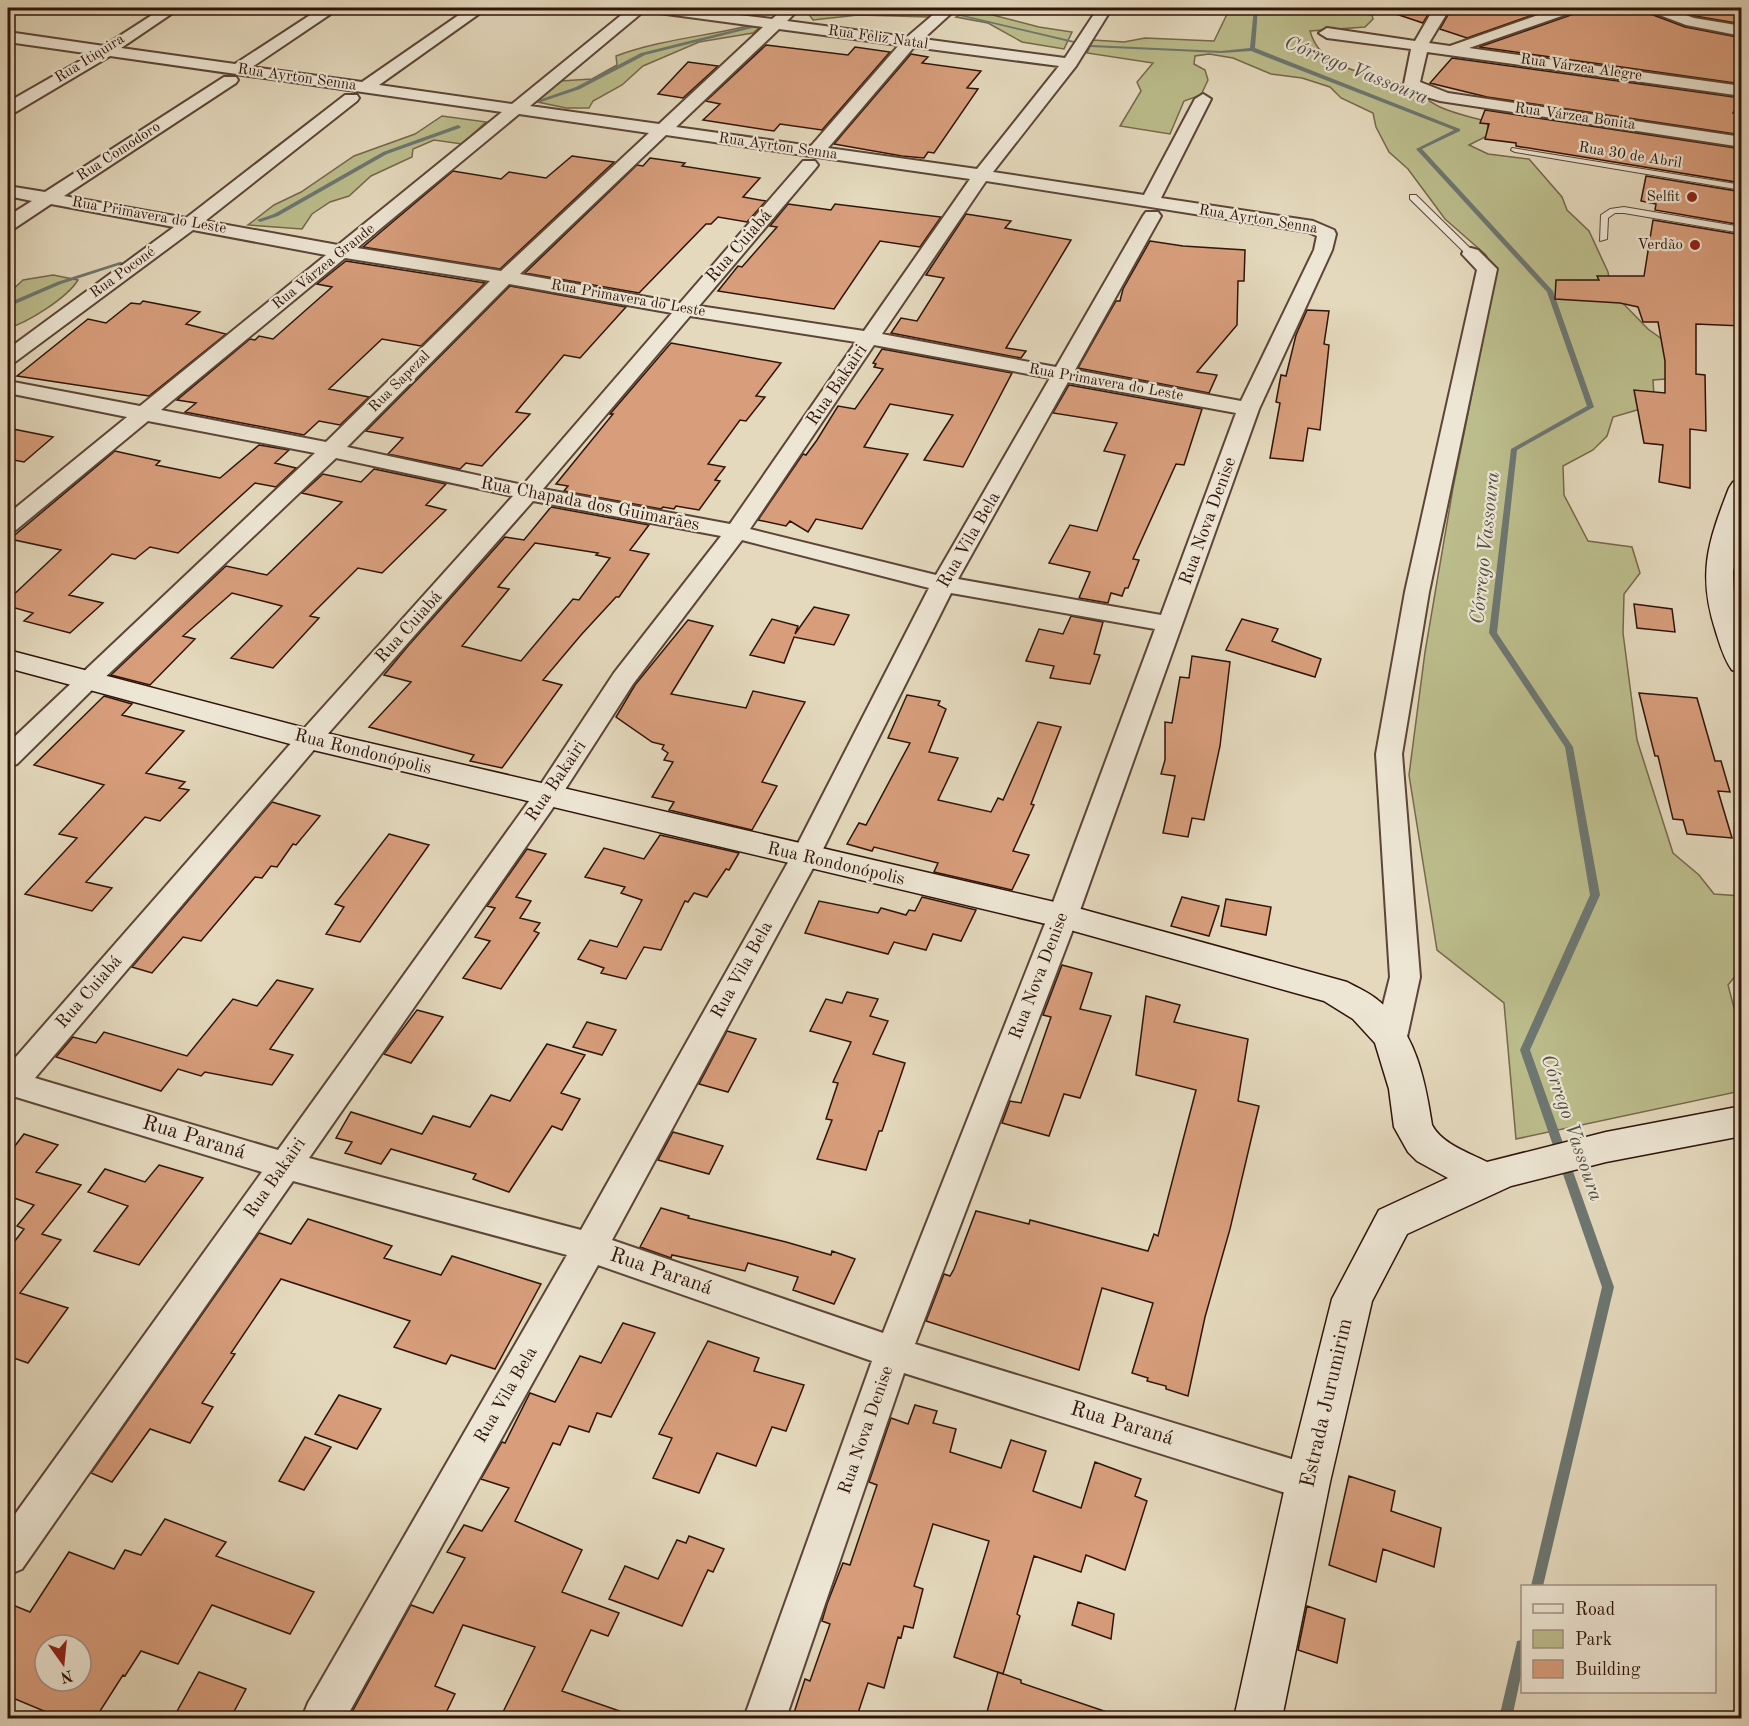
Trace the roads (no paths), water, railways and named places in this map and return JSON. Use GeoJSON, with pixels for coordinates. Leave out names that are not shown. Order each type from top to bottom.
{"type":"FeatureCollection","features":[{"type":"Feature","properties":{"kind":"street"},"geometry":{"type":"LineString","coordinates":[[8,10],[13,8]]}},
{"type":"Feature","properties":{"kind":"street","name":"Rua Itiquira"},"geometry":{"type":"LineString","coordinates":[[8,109],[100,55],[172,8]]}},
{"type":"Feature","properties":{"kind":"street","name":"Rua Comodoro"},"geometry":{"type":"LineString","coordinates":[[8,224],[234,75],[330,8]]}},
{"type":"Feature","properties":{"kind":"street","name":"Rua Poconé"},"geometry":{"type":"LineString","coordinates":[[8,358],[190,224],[357,93],[478,8]]}},
{"type":"Feature","properties":{"kind":"street","name":"Rua Várzea Grande"},"geometry":{"type":"LineString","coordinates":[[8,525],[639,8]]}},
{"type":"Feature","properties":{"kind":"street","name":"Rua Feliz Natal"},"geometry":{"type":"LineString","coordinates":[[650,8],[910,42],[1078,50]]}},
{"type":"Feature","properties":{"kind":"street","name":"Rua Sapezal"},"geometry":{"type":"LineString","coordinates":[[8,758],[88,679],[331,450],[505,277],[793,8]]}},
{"type":"Feature","properties":{"kind":"street","name":"Rua Bakairi"},"geometry":{"type":"LineString","coordinates":[[8,1556],[547,796],[623,679],[736,532],[977,182],[1078,50],[1105,8]]}},
{"type":"Feature","properties":{"kind":"street"},"geometry":{"type":"LineString","coordinates":[[1420,45],[1442,8]]}},
{"type":"Feature","properties":{"kind":"street"},"geometry":{"type":"LineString","coordinates":[[1451,49],[1571,8]]}},
{"type":"Feature","properties":{"kind":"street"},"geometry":{"type":"LineString","coordinates":[[1654,8],[1691,22],[1742,31]]}},
{"type":"Feature","properties":{"kind":"street","name":"Rua Cuiabá"},"geometry":{"type":"LineString","coordinates":[[9,1084],[309,739],[528,493],[910,42],[946,11]]}},
{"type":"Feature","properties":{"kind":"street","name":"Rua Várzea Alegre"},"geometry":{"type":"LineString","coordinates":[[1327,33],[1742,91]]}},
{"type":"Feature","properties":{"kind":"street","name":"Rua Ayrton Senna"},"geometry":{"type":"LineString","coordinates":[[8,37],[100,55],[977,182],[1325,240]]}},
{"type":"Feature","properties":{"kind":"street","name":"Rua Várzea Bonita"},"geometry":{"type":"LineString","coordinates":[[1420,45],[1412,84],[1426,92],[1446,98],[1742,142]]}},
{"type":"Feature","properties":{"kind":"street","name":"Rua Ayrton Senna"},"geometry":{"type":"LineString","coordinates":[[8,48],[100,55]]}},
{"type":"Feature","properties":{"kind":"street","name":"Rua Vila Bela"},"geometry":{"type":"LineString","coordinates":[[322,1719],[590,1247],[805,857],[944,584],[1063,376],[1150,210],[1203,99]]}},
{"type":"Feature","properties":{"kind":"street","name":"Rua Primavera do Leste"},"geometry":{"type":"LineString","coordinates":[[8,191],[343,252],[869,338],[1248,409]]}},
{"type":"Feature","properties":{"kind":"street","name":"Rua Nova Denise"},"geometry":{"type":"LineString","coordinates":[[765,1719],[893,1353],[1063,916],[1248,409],[1323,250],[1325,240]]}},
{"type":"Feature","properties":{"kind":"street"},"geometry":{"type":"LineString","coordinates":[[1391,1037],[1405,977],[1389,754],[1417,592],[1487,269],[1471,254]]}},
{"type":"Feature","properties":{"kind":"street","name":"Rua Chapada dos Guimarães"},"geometry":{"type":"LineString","coordinates":[[8,387],[331,450],[528,493],[736,532],[944,584],[1171,624]]}},
{"type":"Feature","properties":{"kind":"street"},"geometry":{"type":"LineString","coordinates":[[1742,488],[1726,531],[1719,580],[1728,629],[1742,664]]}},
{"type":"Feature","properties":{"kind":"street"},"geometry":{"type":"LineString","coordinates":[[8,659],[88,679]]}},
{"type":"Feature","properties":{"kind":"street","name":"Rua Rondonópolis"},"geometry":{"type":"LineString","coordinates":[[88,679],[309,739],[1063,916],[1335,991],[1366,1010],[1391,1037],[1408,1089],[1413,1127],[1421,1141],[1431,1150],[1497,1174]]}},
{"type":"Feature","properties":{"kind":"street","name":"Rua Paraná"},"geometry":{"type":"LineString","coordinates":[[9,1084],[284,1165],[590,1247],[893,1353],[1308,1482]]}},
{"type":"Feature","properties":{"kind":"street","name":"Estrada Jurumirim"},"geometry":{"type":"LineString","coordinates":[[1258,1719],[1308,1482],[1352,1299],[1393,1222],[1497,1174],[1606,1147],[1742,1121]]}},
{"type":"Feature","properties":{"kind":"lane","name":"Rua 30 de Abril"},"geometry":{"type":"LineString","coordinates":[[1515,150],[1742,188]]}},
{"type":"Feature","properties":{"kind":"lane"},"geometry":{"type":"LineString","coordinates":[[1413,197],[1471,254]]}},
{"type":"Feature","properties":{"kind":"lane"},"geometry":{"type":"LineString","coordinates":[[1603,239],[1604,217],[1613,211],[1624,210],[1742,230]]}},
{"type":"Feature","properties":{"kind":"waterway"},"geometry":{"type":"LineString","coordinates":[[814,15],[885,8]]}},
{"type":"Feature","properties":{"kind":"waterway"},"geometry":{"type":"LineString","coordinates":[[929,8],[1091,46],[1221,52],[1252,49]]}},
{"type":"Feature","properties":{"kind":"waterway","name":"Córrego Vassoura"},"geometry":{"type":"LineString","coordinates":[[1252,49],[1256,8]]}},
{"type":"Feature","properties":{"kind":"waterway"},"geometry":{"type":"LineString","coordinates":[[539,101],[578,88],[643,54],[754,26]]}},
{"type":"Feature","properties":{"kind":"waterway","name":"Córrego Vassoura"},"geometry":{"type":"LineString","coordinates":[[1252,49],[1458,130],[1419,149],[1550,291],[1591,407],[1514,449],[1493,633],[1569,747],[1595,895],[1525,1050],[1608,1287],[1537,1585]]}},
{"type":"Feature","properties":{"kind":"waterway"},"geometry":{"type":"LineString","coordinates":[[260,220],[276,215],[385,153],[458,127]]}},
{"type":"Feature","properties":{"kind":"waterway"},"geometry":{"type":"LineString","coordinates":[[8,305],[59,283],[122,263]]}},
{"type":"Feature","properties":{"kind":"waterway","name":"Córrego Vassoura"},"geometry":{"type":"LineString","coordinates":[[1505,1718],[1521,1650]]}},
{"type":"Feature","properties":{"kind":"place","name":"Selfit"},"geometry":{"type":"Point","coordinates":[1692,197]}},
{"type":"Feature","properties":{"kind":"place","name":"Verdão"},"geometry":{"type":"Point","coordinates":[1695,245]}}]}
